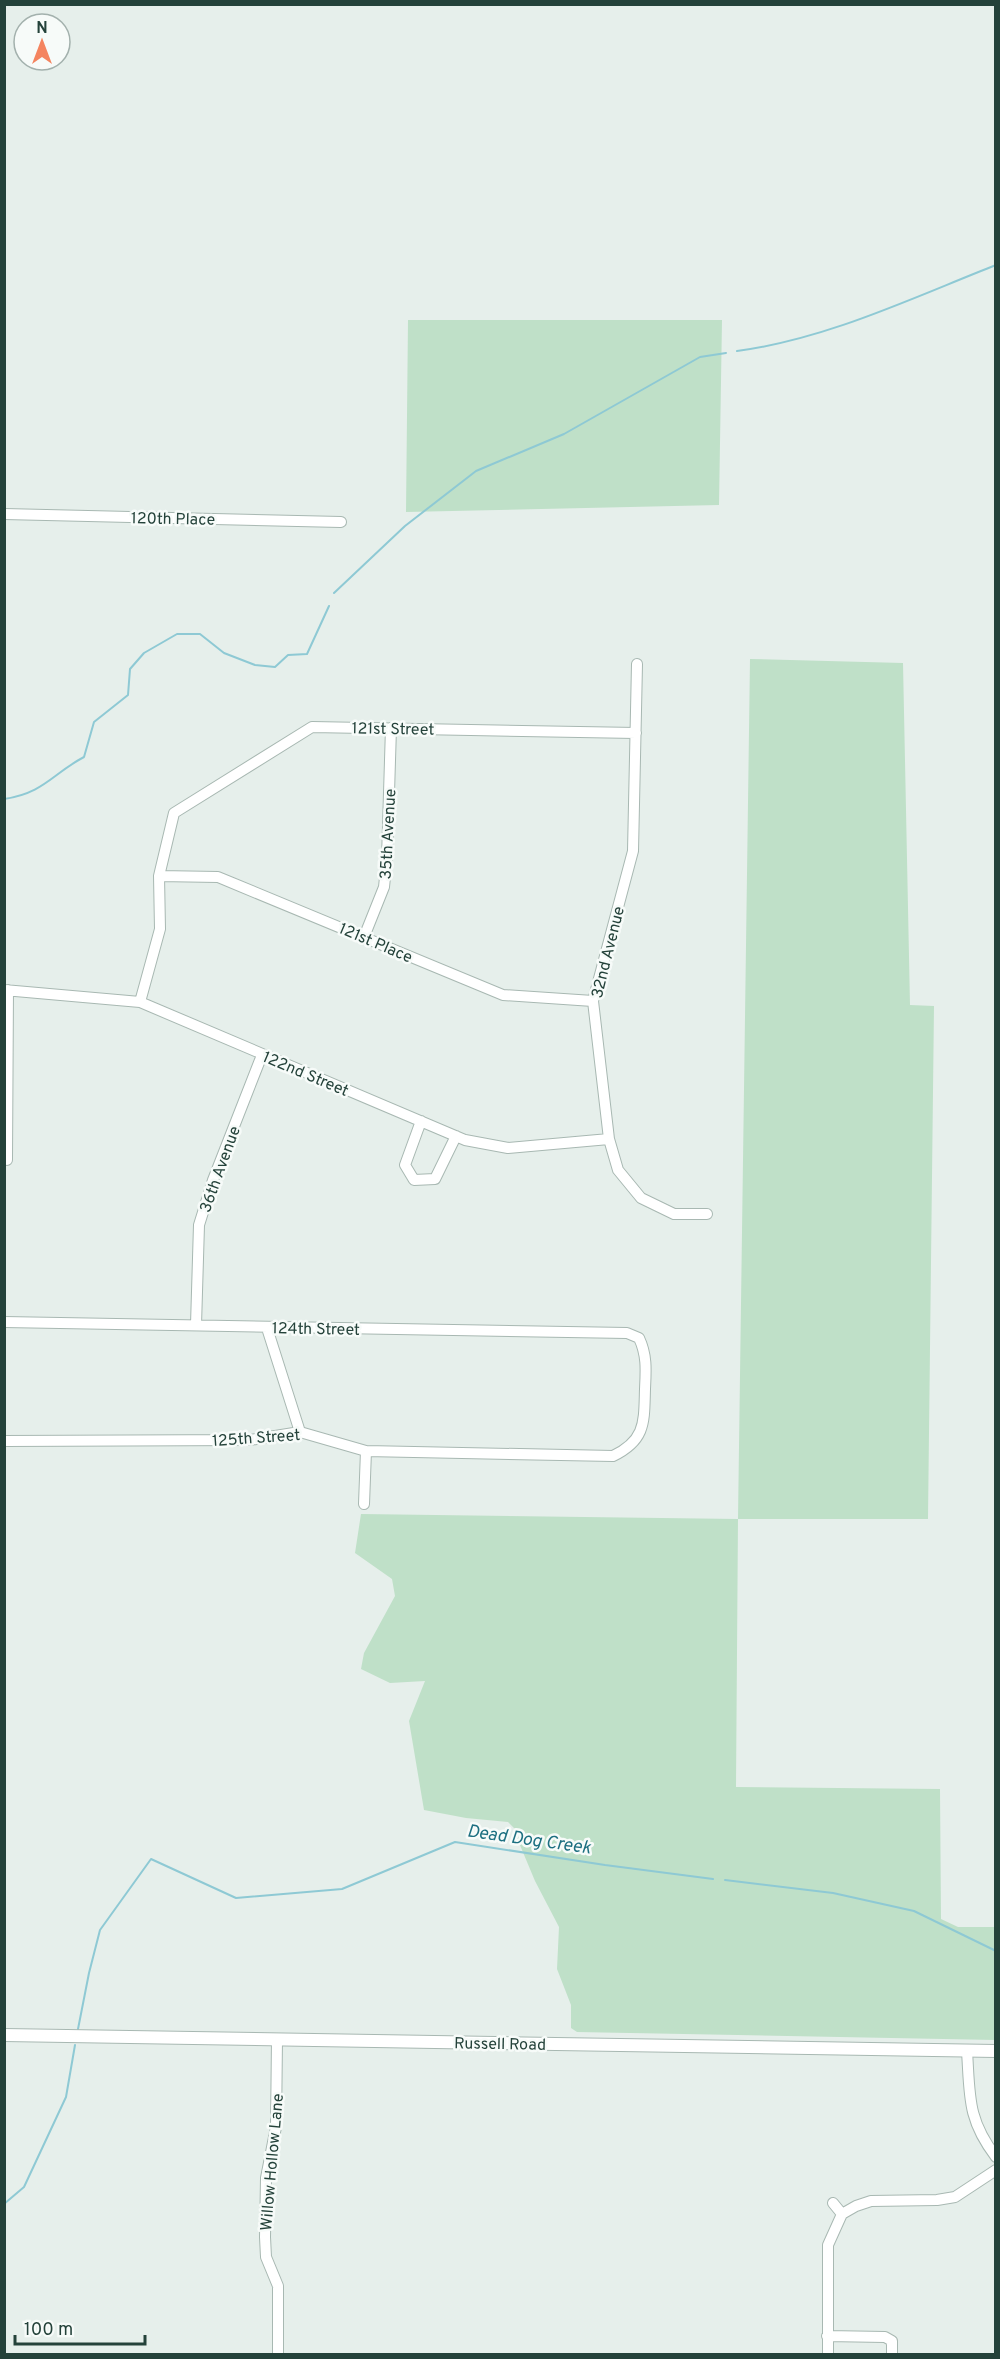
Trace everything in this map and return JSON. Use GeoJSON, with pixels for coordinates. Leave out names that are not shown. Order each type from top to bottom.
{"type":"FeatureCollection","features":[{"type":"Feature","properties":{"kind":"street","name":"120th Place"},"geometry":{"type":"LineString","coordinates":[[4,514],[341,522]]}},
{"type":"Feature","properties":{"kind":"street","name":"32nd Avenue"},"geometry":{"type":"LineString","coordinates":[[637,664],[633,851],[593,1001],[609,1139],[618,1170],[641,1198],[674,1214],[707,1214]]}},
{"type":"Feature","properties":{"kind":"street","name":"121st Street"},"geometry":{"type":"LineString","coordinates":[[159,876],[174,813],[312,727],[636,733]]}},
{"type":"Feature","properties":{"kind":"street","name":"35th Avenue"},"geometry":{"type":"LineString","coordinates":[[364,936],[384,887],[391,728]]}},
{"type":"Feature","properties":{"kind":"street","name":"121st Place"},"geometry":{"type":"LineString","coordinates":[[159,876],[218,877],[503,995],[593,1001]]}},
{"type":"Feature","properties":{"kind":"street"},"geometry":{"type":"LineString","coordinates":[[140,1002],[160,929],[159,876]]}},
{"type":"Feature","properties":{"kind":"street"},"geometry":{"type":"LineString","coordinates":[[6,990],[6,1160]]}},
{"type":"Feature","properties":{"kind":"street","name":"122nd Street"},"geometry":{"type":"LineString","coordinates":[[6,990],[140,1002],[456,1136],[508,1148],[609,1139]]}},
{"type":"Feature","properties":{"kind":"street","name":"36th Avenue"},"geometry":{"type":"LineString","coordinates":[[196,1324],[199,1225],[213,1180],[262,1055]]}},
{"type":"Feature","properties":{"kind":"street"},"geometry":{"type":"LineString","coordinates":[[421,1121],[405,1165],[414,1180],[435,1179],[456,1136]]}},
{"type":"Feature","properties":{"kind":"street","name":"124th Street"},"geometry":{"type":"LineString","coordinates":[[4,1322],[627,1332],[639,1338],[645,1351],[645,1419],[636,1438],[627,1449],[613,1455]]}},
{"type":"Feature","properties":{"kind":"street"},"geometry":{"type":"LineString","coordinates":[[267,1328],[300,1432]]}},
{"type":"Feature","properties":{"kind":"street","name":"125th Street"},"geometry":{"type":"LineString","coordinates":[[4,1441],[250,1440],[300,1432],[366,1451],[613,1455]]}},
{"type":"Feature","properties":{"kind":"street"},"geometry":{"type":"LineString","coordinates":[[364,1504],[366,1451]]}},
{"type":"Feature","properties":{"kind":"street","name":"Russell Road"},"geometry":{"type":"LineString","coordinates":[[4,2035],[996,2051]]}},
{"type":"Feature","properties":{"kind":"street","name":"Willow Hollow Lane"},"geometry":{"type":"LineString","coordinates":[[277,2039],[276,2127],[266,2178],[264,2237],[266,2257],[278,2286],[278,2355]]}},
{"type":"Feature","properties":{"kind":"street"},"geometry":{"type":"LineString","coordinates":[[967,2051],[971,2106],[976,2128],[996,2157]]}},
{"type":"Feature","properties":{"kind":"street"},"geometry":{"type":"LineString","coordinates":[[828,2355],[828,2245],[842,2214],[871,2201],[937,2200],[956,2197],[996,2170]]}},
{"type":"Feature","properties":{"kind":"street"},"geometry":{"type":"LineString","coordinates":[[833,2203],[842,2214]]}},
{"type":"Feature","properties":{"kind":"street"},"geometry":{"type":"LineString","coordinates":[[827,2336],[885,2337],[892,2341],[892,2355]]}},
{"type":"Feature","properties":{"kind":"green space"},"geometry":{"type":"Polygon","coordinates":[[[408,320],[722,320],[719,505],[406,512],[408,320]]]}},
{"type":"Feature","properties":{"kind":"green space"},"geometry":{"type":"Polygon","coordinates":[[[750,659],[903,663],[910,1005],[934,1006],[928,1519],[738,1519],[750,659]]]}},
{"type":"Feature","properties":{"kind":"green space"},"geometry":{"type":"Polygon","coordinates":[[[361,1514],[738,1519],[736,1787],[940,1789],[941,1919],[958,1927],[995,1927],[995,2040],[577,2032],[571,2028],[571,2005],[557,1969],[559,1927],[535,1881],[517,1838],[522,1836],[508,1822],[466,1818],[424,1810],[409,1721],[425,1681],[390,1683],[361,1669],[364,1653],[395,1596],[392,1579],[355,1553],[361,1514]]]}},
{"type":"Feature","properties":{"kind":"waterway"},"geometry":{"type":"LineString","coordinates":[[737,351],[771,345],[836,327],[901,304],[996,265]]}},
{"type":"Feature","properties":{"kind":"waterway"},"geometry":{"type":"LineString","coordinates":[[334,593],[405,526],[476,471],[564,434],[700,357],[726,353]]}},
{"type":"Feature","properties":{"kind":"waterway"},"geometry":{"type":"LineString","coordinates":[[4,799],[38,788],[84,757],[94,722],[128,695],[130,669],[144,653],[177,634],[200,634],[224,653],[255,665],[275,667],[288,655],[307,654],[329,606]]}},
{"type":"Feature","properties":{"kind":"waterway","name":"Dead Dog Creek"},"geometry":{"type":"LineString","coordinates":[[78,2029],[100,1930],[151,1859],[236,1898],[342,1889],[455,1842],[713,1879]]}},
{"type":"Feature","properties":{"kind":"waterway","name":"Dead Dog Creek"},"geometry":{"type":"LineString","coordinates":[[725,1880],[833,1893],[914,1911],[996,1951]]}},
{"type":"Feature","properties":{"kind":"waterway","name":"Dead Dog Creek"},"geometry":{"type":"LineString","coordinates":[[4,2204],[24,2187],[66,2097],[75,2045]]}}]}
